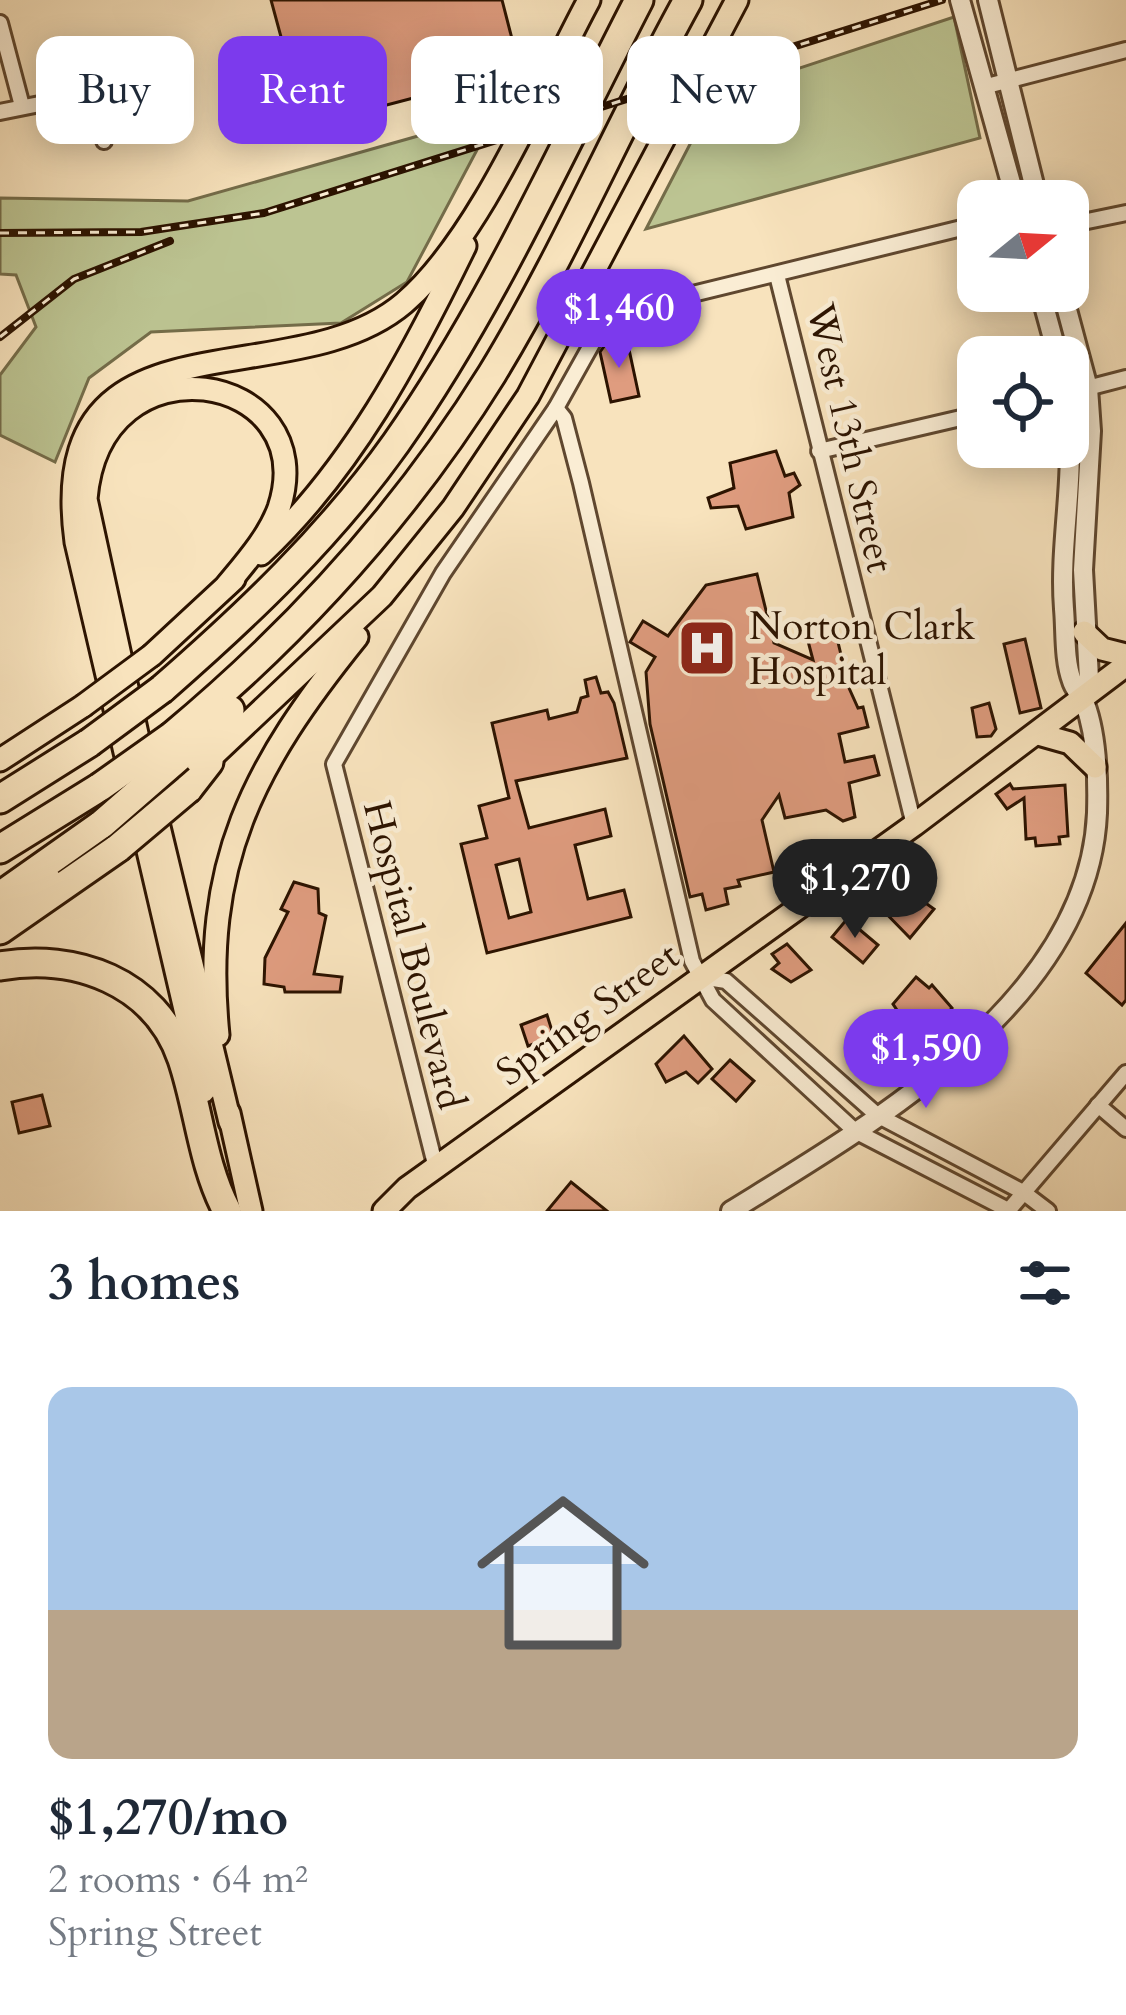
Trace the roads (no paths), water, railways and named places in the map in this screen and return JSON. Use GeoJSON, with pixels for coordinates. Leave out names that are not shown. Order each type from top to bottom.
{"type":"FeatureCollection","features":[{"type":"Feature","properties":{"kind":"highway"},"geometry":{"type":"LineString","coordinates":[[0,799],[162,689],[292,569],[394,446],[472,321],[639,0]]}},
{"type":"Feature","properties":{"kind":"highway"},"geometry":{"type":"LineString","coordinates":[[0,930],[110,837],[181,766],[260,660],[362,556],[492,372],[688,0]]}},
{"type":"Feature","properties":{"kind":"highway"},"geometry":{"type":"LineString","coordinates":[[0,848],[100,787],[209,762]]}},
{"type":"Feature","properties":{"kind":"highway"},"geometry":{"type":"LineString","coordinates":[[0,896],[110,837]]}},
{"type":"Feature","properties":{"kind":"highway"},"geometry":{"type":"LineString","coordinates":[[0,966],[37,960],[74,964],[115,979],[151,1007],[182,1059],[212,1176],[230,1211]]}},
{"type":"Feature","properties":{"kind":"main road"},"geometry":{"type":"LineString","coordinates":[[0,760],[152,655],[284,533],[352,447],[421,336],[493,180],[589,0]]}},
{"type":"Feature","properties":{"kind":"main road"},"geometry":{"type":"LineString","coordinates":[[209,762],[382,596],[453,508],[528,396],[737,0]]}},
{"type":"Feature","properties":{"kind":"main road"},"geometry":{"type":"LineString","coordinates":[[230,1211],[76,542],[70,499],[78,452],[103,411],[154,377],[206,361],[319,343],[384,319],[424,284],[493,180]]}},
{"type":"Feature","properties":{"kind":"main road"},"geometry":{"type":"LineString","coordinates":[[227,586],[278,509],[284,473],[278,444],[264,421],[235,396],[205,387],[168,388],[134,404],[104,439],[88,477],[88,522],[251,1211]]}},
{"type":"Feature","properties":{"kind":"main road"},"geometry":{"type":"LineString","coordinates":[[230,1122],[214,956],[224,876],[246,804],[276,743],[373,619],[382,596]]}},
{"type":"Feature","properties":{"kind":"main road"},"geometry":{"type":"LineString","coordinates":[[1084,632],[1102,649],[1126,655]]}},
{"type":"Feature","properties":{"kind":"main road","name":"Spring Street"},"geometry":{"type":"LineString","coordinates":[[384,1211],[436,1168],[1084,701],[1126,665]]}},
{"type":"Feature","properties":{"kind":"main road"},"geometry":{"type":"LineString","coordinates":[[1038,734],[1070,743],[1095,767]]}},
{"type":"Feature","properties":{"kind":"main road"},"geometry":{"type":"LineString","coordinates":[[0,910],[110,837]]}},
{"type":"Feature","properties":{"kind":"street"},"geometry":{"type":"LineString","coordinates":[[960,0],[1010,180]]}},
{"type":"Feature","properties":{"kind":"street"},"geometry":{"type":"LineString","coordinates":[[988,0],[1033,180]]}},
{"type":"Feature","properties":{"kind":"street"},"geometry":{"type":"LineString","coordinates":[[0,23],[22,106]]}},
{"type":"Feature","properties":{"kind":"street"},"geometry":{"type":"LineString","coordinates":[[983,87],[1126,50]]}},
{"type":"Feature","properties":{"kind":"street"},"geometry":{"type":"LineString","coordinates":[[0,112],[36,104]]}},
{"type":"Feature","properties":{"kind":"street"},"geometry":{"type":"LineString","coordinates":[[1089,221],[1126,213]]}},
{"type":"Feature","properties":{"kind":"street"},"geometry":{"type":"LineString","coordinates":[[957,229],[619,312],[594,340],[556,408],[569,433],[692,961],[712,1000],[855,1131],[1009,1211],[1126,1073]]}},
{"type":"Feature","properties":{"kind":"street","name":"West 13th Street"},"geometry":{"type":"LineString","coordinates":[[777,275],[914,825]]}},
{"type":"Feature","properties":{"kind":"street"},"geometry":{"type":"LineString","coordinates":[[1089,387],[1126,377]]}},
{"type":"Feature","properties":{"kind":"street","name":"Hospital Boulevard"},"geometry":{"type":"LineString","coordinates":[[436,1168],[341,803],[338,758],[443,573],[556,408]]}},
{"type":"Feature","properties":{"kind":"street"},"geometry":{"type":"LineString","coordinates":[[819,451],[957,419]]}},
{"type":"Feature","properties":{"kind":"street"},"geometry":{"type":"LineString","coordinates":[[1084,701],[1089,678],[1084,632],[1089,453]]}},
{"type":"Feature","properties":{"kind":"street"},"geometry":{"type":"LineString","coordinates":[[731,1211],[855,1131],[998,1018],[1056,944],[1081,893],[1093,849],[1095,767],[1084,701],[1072,681],[1064,604],[1067,468]]}},
{"type":"Feature","properties":{"kind":"street"},"geometry":{"type":"LineString","coordinates":[[701,977],[725,981],[877,1115],[1023,1192],[1048,1211]]}},
{"type":"Feature","properties":{"kind":"street"},"geometry":{"type":"LineString","coordinates":[[1098,1106],[1126,1129]]}},
{"type":"Feature","properties":{"kind":"railway"},"geometry":{"type":"LineString","coordinates":[[0,233],[141,232],[264,213],[942,0]]}},
{"type":"Feature","properties":{"kind":"railway"},"geometry":{"type":"LineString","coordinates":[[0,337],[74,279],[170,241]]}},
{"type":"Feature","properties":{"kind":"place","name":"Norton Clark Hospital"},"geometry":{"type":"Point","coordinates":[707,648]}}]}
